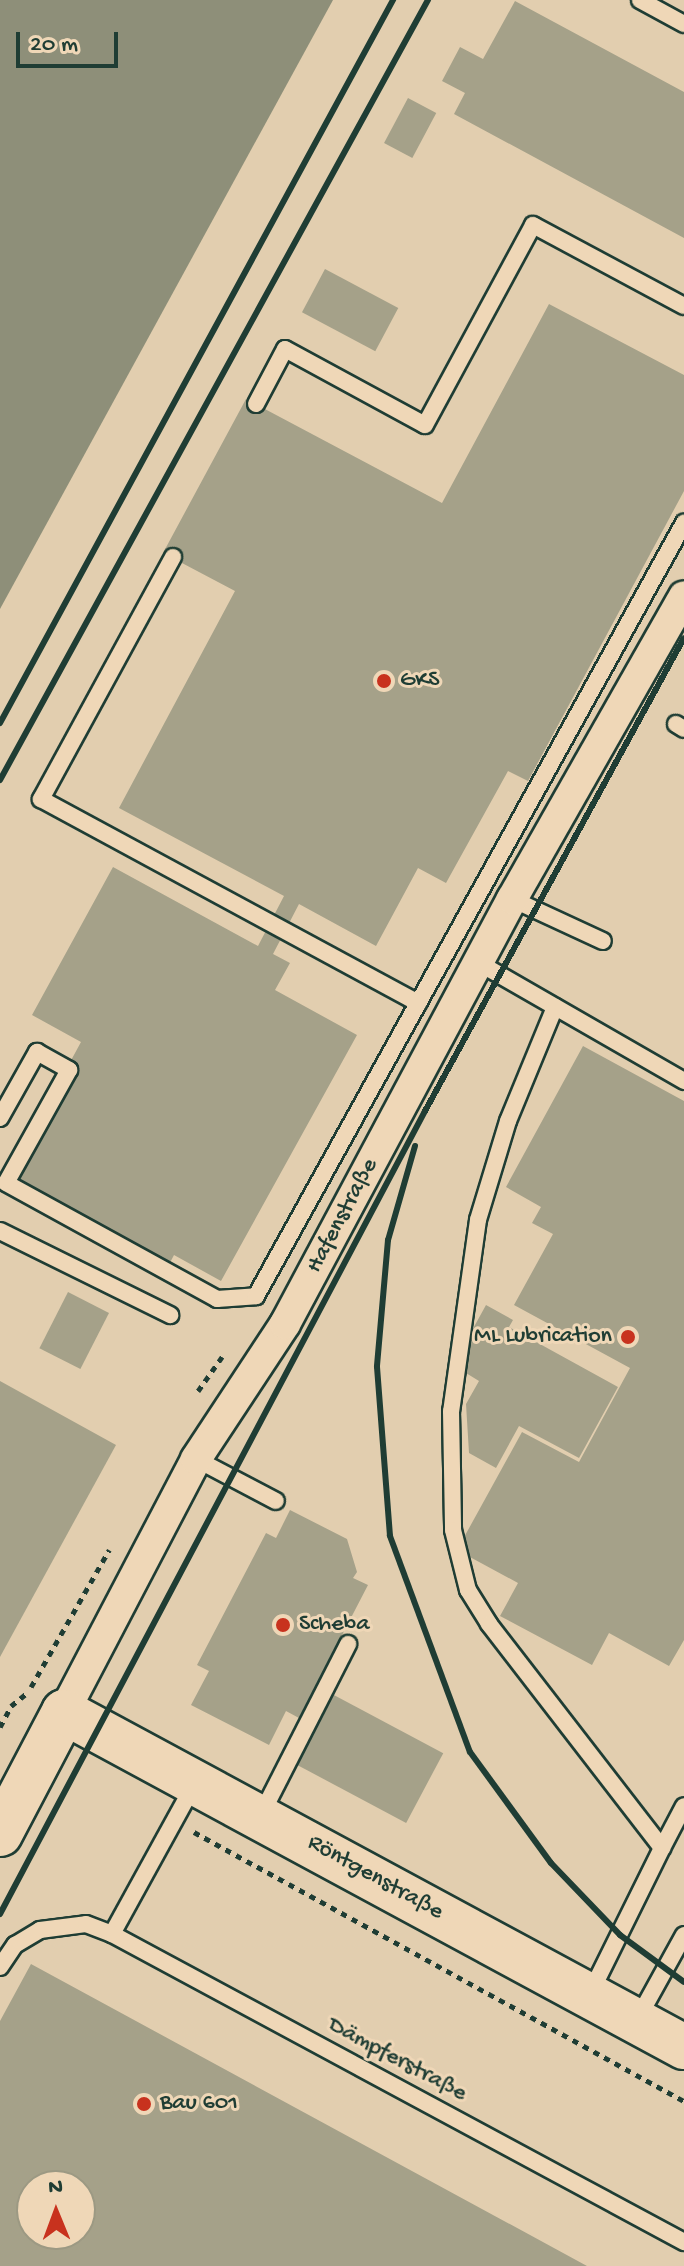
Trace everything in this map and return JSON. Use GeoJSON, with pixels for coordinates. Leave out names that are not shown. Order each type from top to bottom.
{"type":"FeatureCollection","features":[{"type":"Feature","properties":{"kind":"street","name":"Hafenstraße"},"geometry":{"type":"LineString","coordinates":[[0,1834],[46,1702],[196,1459],[285,1324],[512,899],[684,596]]}},
{"type":"Feature","properties":{"kind":"street","name":"Röntgenstraße"},"geometry":{"type":"LineString","coordinates":[[46,1702],[197,1780],[684,2047]]}},
{"type":"Feature","properties":{"kind":"lane"},"geometry":{"type":"LineString","coordinates":[[640,0],[684,24]]}},
{"type":"Feature","properties":{"kind":"lane"},"geometry":{"type":"LineString","coordinates":[[256,404],[285,349],[425,425],[533,225],[684,306]]}},
{"type":"Feature","properties":{"kind":"lane"},"geometry":{"type":"LineString","coordinates":[[0,1118],[37,1052],[69,1070],[6,1183],[217,1299],[256,1296],[684,523]]}},
{"type":"Feature","properties":{"kind":"lane"},"geometry":{"type":"LineString","coordinates":[[173,557],[41,799],[418,1003]]}},
{"type":"Feature","properties":{"kind":"lane"},"geometry":{"type":"LineString","coordinates":[[512,899],[603,941]]}},
{"type":"Feature","properties":{"kind":"lane"},"geometry":{"type":"LineString","coordinates":[[479,963],[684,1081]]}},
{"type":"Feature","properties":{"kind":"lane"},"geometry":{"type":"LineString","coordinates":[[555,1007],[508,1121],[478,1220],[451,1411],[453,1530],[468,1590],[489,1624],[662,1848]]}},
{"type":"Feature","properties":{"kind":"lane"},"geometry":{"type":"LineString","coordinates":[[0,1231],[170,1315]]}},
{"type":"Feature","properties":{"kind":"lane"},"geometry":{"type":"LineString","coordinates":[[196,1459],[276,1501]]}},
{"type":"Feature","properties":{"kind":"lane"},"geometry":{"type":"LineString","coordinates":[[261,1815],[348,1644]]}},
{"type":"Feature","properties":{"kind":"lane"},"geometry":{"type":"LineString","coordinates":[[112,1934],[197,1780]]}},
{"type":"Feature","properties":{"kind":"lane"},"geometry":{"type":"LineString","coordinates":[[589,1994],[684,1806]]}},
{"type":"Feature","properties":{"kind":"lane","name":"Dämpferstraße"},"geometry":{"type":"LineString","coordinates":[[0,1967],[15,1945],[40,1930],[86,1924],[112,1934],[684,2242]]}},
{"type":"Feature","properties":{"kind":"lane"},"geometry":{"type":"LineString","coordinates":[[637,2020],[684,1935]]}},
{"type":"Feature","properties":{"kind":"path"},"geometry":{"type":"LineString","coordinates":[[0,1727],[11,1706],[46,1702]]}},
{"type":"Feature","properties":{"kind":"path"},"geometry":{"type":"LineString","coordinates":[[174,1821],[684,2101]]}},
{"type":"Feature","properties":{"kind":"shaded area"},"geometry":{"type":"Polygon","coordinates":[[[0,0],[333,0],[0,609],[0,0]]]}},
{"type":"Feature","properties":{"kind":"building"},"geometry":{"type":"Polygon","coordinates":[[[515,1],[684,92],[684,238],[454,114],[465,93],[442,81],[460,47],[483,59],[515,1]]]}},
{"type":"Feature","properties":{"kind":"building"},"geometry":{"type":"Polygon","coordinates":[[[408,98],[436,113],[412,158],[384,143],[408,98]]]}},
{"type":"Feature","properties":{"kind":"building"},"geometry":{"type":"Polygon","coordinates":[[[325,269],[398,308],[375,351],[302,312],[325,269]]]}},
{"type":"Feature","properties":{"kind":"building","name":"GKS"},"geometry":{"type":"Polygon","coordinates":[[[549,304],[684,375],[684,491],[528,781],[508,771],[446,883],[418,868],[376,946],[299,904],[273,954],[290,963],[275,990],[357,1035],[221,1281],[174,1255],[162,1278],[0,1191],[81,1042],[32,1015],[113,867],[258,946],[284,896],[119,808],[235,591],[163,553],[246,399],[442,503],[549,304]]]}},
{"type":"Feature","properties":{"kind":"building","name":"ML Lubrication"},"geometry":{"type":"Polygon","coordinates":[[[583,1046],[684,1101],[684,1640],[669,1666],[609,1633],[592,1665],[500,1616],[518,1583],[457,1550],[522,1432],[579,1462],[630,1368],[514,1305],[553,1234],[532,1223],[541,1207],[506,1187],[583,1046]]]}},
{"type":"Feature","properties":{"kind":"building"},"geometry":{"type":"Polygon","coordinates":[[[68,1292],[109,1313],[80,1369],[39,1348],[68,1292]]]}},
{"type":"Feature","properties":{"kind":"building"},"geometry":{"type":"Polygon","coordinates":[[[486,1305],[513,1320],[509,1327],[618,1387],[579,1458],[519,1426],[496,1468],[469,1453],[466,1404],[479,1381],[453,1365],[486,1305]]]}},
{"type":"Feature","properties":{"kind":"building"},"geometry":{"type":"Polygon","coordinates":[[[0,1381],[116,1445],[0,1657],[0,1381]]]}},
{"type":"Feature","properties":{"kind":"building","name":"Scheba"},"geometry":{"type":"Polygon","coordinates":[[[290,1510],[347,1539],[357,1572],[353,1578],[368,1585],[299,1718],[286,1711],[269,1745],[191,1705],[209,1671],[197,1665],[266,1533],[276,1538],[290,1510]]]}},
{"type":"Feature","properties":{"kind":"building"},"geometry":{"type":"Polygon","coordinates":[[[332,1694],[443,1753],[406,1823],[295,1764],[332,1694]]]}},
{"type":"Feature","properties":{"kind":"building","name":"Bau 601"},"geometry":{"type":"Polygon","coordinates":[[[31,1964],[587,2266],[0,2266],[0,2021],[31,1964]]]}},
{"type":"Feature","properties":{"kind":"railway"},"geometry":{"type":"LineString","coordinates":[[0,723],[393,0]]}},
{"type":"Feature","properties":{"kind":"railway"},"geometry":{"type":"LineString","coordinates":[[0,780],[428,0]]}},
{"type":"Feature","properties":{"kind":"railway"},"geometry":{"type":"LineString","coordinates":[[0,1914],[425,1111],[684,638]]}},
{"type":"Feature","properties":{"kind":"railway"},"geometry":{"type":"LineString","coordinates":[[415,1146],[388,1240],[377,1367],[390,1536],[470,1752],[551,1863],[620,1935],[684,1982]]}},
{"type":"Feature","properties":{"kind":"place","name":"GKS"},"geometry":{"type":"Point","coordinates":[384,681]}},
{"type":"Feature","properties":{"kind":"place","name":"ML Lubrication"},"geometry":{"type":"Point","coordinates":[628,1337]}},
{"type":"Feature","properties":{"kind":"place","name":"Scheba"},"geometry":{"type":"Point","coordinates":[283,1625]}},
{"type":"Feature","properties":{"kind":"place","name":"Bau 601"},"geometry":{"type":"Point","coordinates":[144,2104]}}]}
